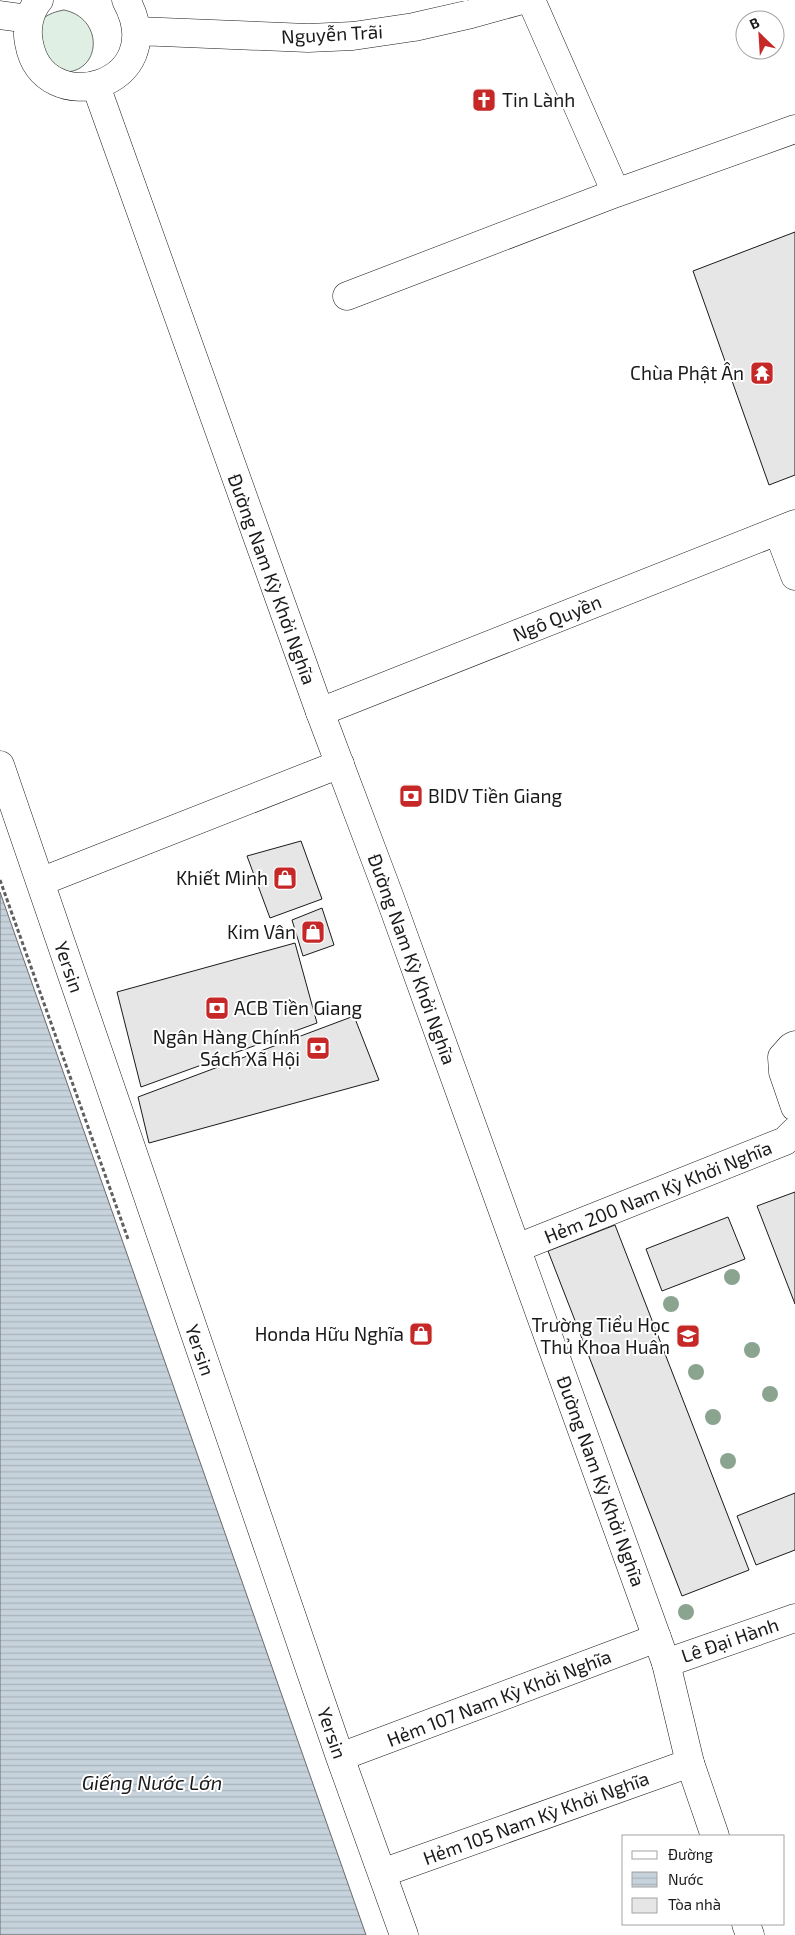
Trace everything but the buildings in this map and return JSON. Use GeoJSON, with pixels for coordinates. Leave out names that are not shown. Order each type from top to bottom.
{"type":"FeatureCollection","features":[{"type":"Feature","properties":{"kind":"street"},"geometry":{"type":"LineString","coordinates":[[0,15],[34,10],[27,35],[30,51],[38,66],[49,77],[64,85],[80,88],[96,86],[110,80],[122,71],[130,60],[136,46],[137,31],[134,15],[126,0]]}},
{"type":"Feature","properties":{"kind":"street","name":"Nguyễn Trãi"},"geometry":{"type":"LineString","coordinates":[[137,31],[308,38],[353,36],[414,27],[468,7],[522,0]]}},
{"type":"Feature","properties":{"kind":"street"},"geometry":{"type":"LineString","coordinates":[[531,0],[616,193]]}},
{"type":"Feature","properties":{"kind":"street","name":"Đường Nam Kỳ Khởi Nghĩa"},"geometry":{"type":"LineString","coordinates":[[96,86],[320,712],[390,898],[662,1650],[690,1764],[715,1835]]}},
{"type":"Feature","properties":{"kind":"street"},"geometry":{"type":"LineString","coordinates":[[347,296],[616,193],[795,129]]}},
{"type":"Feature","properties":{"kind":"street"},"geometry":{"type":"LineString","coordinates":[[786,527],[795,576]]}},
{"type":"Feature","properties":{"kind":"street","name":"Ngô Quyền"},"geometry":{"type":"LineString","coordinates":[[320,712],[786,527]]}},
{"type":"Feature","properties":{"kind":"street","name":"Yersin"},"geometry":{"type":"LineString","coordinates":[[0,764],[340,1757],[404,1935]]}},
{"type":"Feature","properties":{"kind":"street"},"geometry":{"type":"LineString","coordinates":[[40,882],[340,764]]}},
{"type":"Feature","properties":{"kind":"street"},"geometry":{"type":"LineString","coordinates":[[795,1045],[782,1057],[783,1072],[795,1107]]}},
{"type":"Feature","properties":{"kind":"street","name":"Hẻm 200 Nam Kỳ Khởi Nghĩa"},"geometry":{"type":"LineString","coordinates":[[517,1248],[785,1141],[795,1132]]}},
{"type":"Feature","properties":{"kind":"street","name":"Lê Đại Hành"},"geometry":{"type":"LineString","coordinates":[[662,1650],[795,1618]]}},
{"type":"Feature","properties":{"kind":"street","name":"Hẻm 107 Nam Kỳ Khởi Nghĩa"},"geometry":{"type":"LineString","coordinates":[[340,1757],[662,1650]]}},
{"type":"Feature","properties":{"kind":"street","name":"Hẻm 105 Nam Kỳ Khởi Nghĩa"},"geometry":{"type":"LineString","coordinates":[[382,1873],[690,1764]]}},
{"type":"Feature","properties":{"kind":"green space"},"geometry":{"type":"Polygon","coordinates":[[[64,10],[77,15],[86,23],[91,32],[93,43],[92,53],[87,62],[79,69],[65,72],[47,68],[36,24],[49,15],[64,10]]]}},
{"type":"Feature","properties":{"kind":"water","name":"Giếng Nước Lớn"},"geometry":{"type":"Polygon","coordinates":[[[0,892],[366,1935],[0,1935],[0,892]]]}},
{"type":"Feature","properties":{"kind":"place","name":"Tin Lành"},"geometry":{"type":"Point","coordinates":[484,100]}},
{"type":"Feature","properties":{"kind":"place","name":"Chùa Phật Ân"},"geometry":{"type":"Point","coordinates":[762,373]}},
{"type":"Feature","properties":{"kind":"place","name":"BIDV Tiền Giang"},"geometry":{"type":"Point","coordinates":[411,796]}},
{"type":"Feature","properties":{"kind":"place","name":"Khiết Minh"},"geometry":{"type":"Point","coordinates":[285,878]}},
{"type":"Feature","properties":{"kind":"place","name":"Kim Vân"},"geometry":{"type":"Point","coordinates":[313,932]}},
{"type":"Feature","properties":{"kind":"place","name":"ACB Tiền Giang"},"geometry":{"type":"Point","coordinates":[217,1008]}},
{"type":"Feature","properties":{"kind":"place","name":"Ngân Hàng Chính Sách Xã Hội"},"geometry":{"type":"Point","coordinates":[318,1048]}},
{"type":"Feature","properties":{"kind":"place","name":"Honda Hữu Nghĩa"},"geometry":{"type":"Point","coordinates":[421,1334]}},
{"type":"Feature","properties":{"kind":"place","name":"Trường Tiểu Học Thủ Khoa Huân"},"geometry":{"type":"Point","coordinates":[688,1336]}}]}
